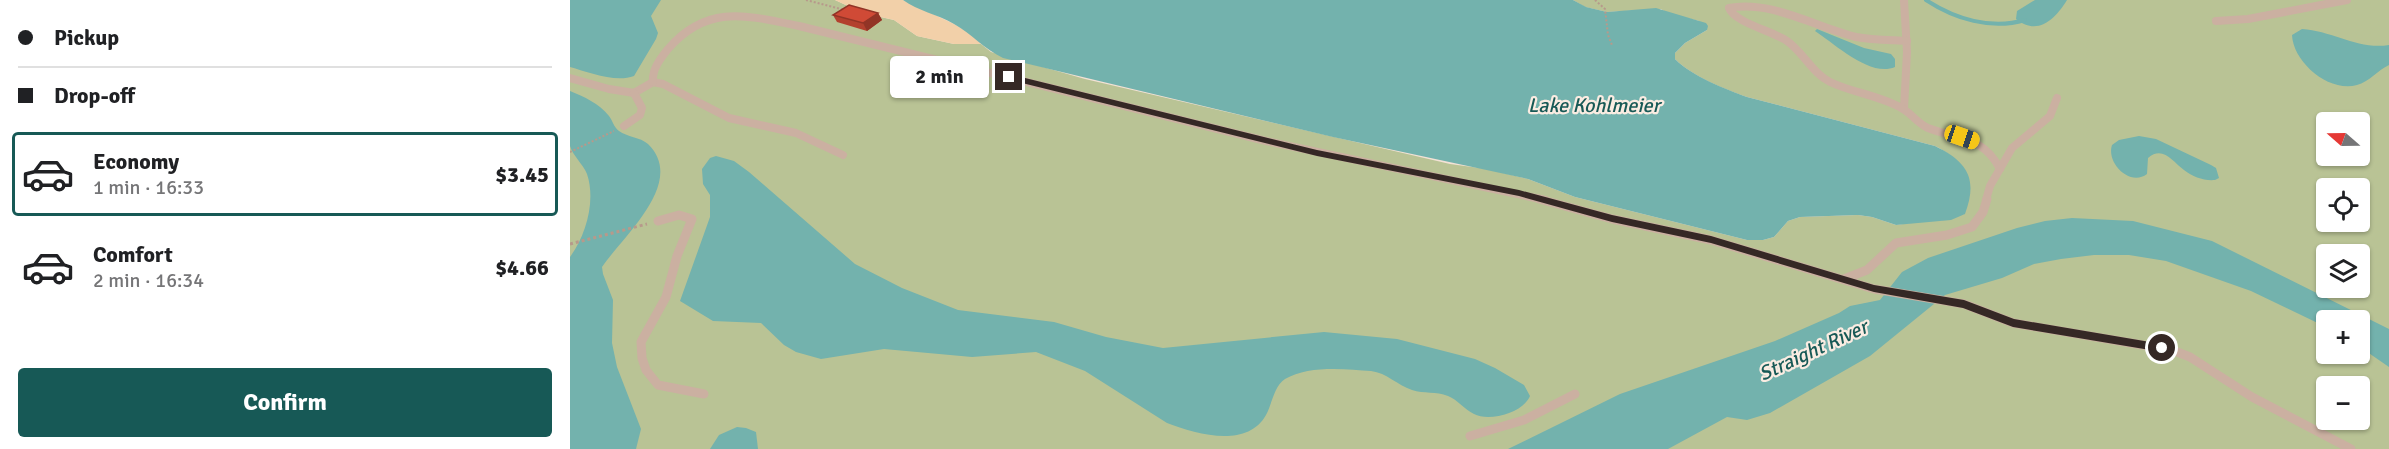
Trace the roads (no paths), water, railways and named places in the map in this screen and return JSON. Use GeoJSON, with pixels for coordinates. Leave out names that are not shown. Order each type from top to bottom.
{"type":"FeatureCollection","features":[{"type":"Feature","properties":{"kind":"lane"},"geometry":{"type":"LineString","coordinates":[[1904,0],[1907,40],[1904,109]]}},
{"type":"Feature","properties":{"kind":"lane"},"geometry":{"type":"LineString","coordinates":[[2216,21],[2248,19],[2347,0]]}},
{"type":"Feature","properties":{"kind":"lane"},"geometry":{"type":"LineString","coordinates":[[1907,40],[1857,37],[1788,14],[1740,6],[1729,8],[1731,13],[1739,18],[1787,41],[1828,81],[1904,109],[1911,118],[1924,126],[1982,145],[1994,155],[2000,169]]}},
{"type":"Feature","properties":{"kind":"lane"},"geometry":{"type":"LineString","coordinates":[[654,82],[652,77],[655,69],[680,37],[709,19],[727,14],[741,14],[820,30],[1317,153],[1528,195],[1612,219],[1711,240],[1874,289],[1948,300],[2013,323],[2162,348],[2190,357],[2253,397],[2351,449]]}},
{"type":"Feature","properties":{"kind":"lane"},"geometry":{"type":"LineString","coordinates":[[570,78],[609,89],[634,93],[654,82],[663,84],[729,118],[796,133],[843,155]]}},
{"type":"Feature","properties":{"kind":"lane"},"geometry":{"type":"LineString","coordinates":[[624,126],[640,115],[642,108],[634,93]]}},
{"type":"Feature","properties":{"kind":"lane"},"geometry":{"type":"LineString","coordinates":[[1843,279],[1867,270],[1896,243],[1947,235],[1972,227],[1983,213],[1990,186],[2012,148],[2050,116],[2057,98]]}},
{"type":"Feature","properties":{"kind":"lane"},"geometry":{"type":"LineString","coordinates":[[658,221],[679,215],[692,219],[677,256],[666,297],[641,342],[642,358],[646,370],[658,385],[704,394]]}},
{"type":"Feature","properties":{"kind":"lane"},"geometry":{"type":"LineString","coordinates":[[1470,436],[1508,425],[1554,406],[1575,394]]}},
{"type":"Feature","properties":{"kind":"water"},"geometry":{"type":"Polygon","coordinates":[[[570,0],[661,0],[651,16],[658,33],[656,39],[634,76],[610,78],[570,67],[570,0]]]}},
{"type":"Feature","properties":{"kind":"water","name":"Lake Kohlmeier"},"geometry":{"type":"Polygon","coordinates":[[[903,0],[1573,0],[1586,7],[1607,12],[1656,8],[1706,23],[1708,26],[1707,30],[1685,43],[1675,53],[1675,59],[1690,71],[1747,97],[1935,146],[1955,158],[1967,173],[1970,181],[1969,202],[1965,214],[1951,220],[1896,225],[1858,215],[1800,217],[1788,221],[1774,237],[1747,240],[1575,197],[1528,179],[1333,137],[1003,58],[954,24],[903,0]]]}},
{"type":"Feature","properties":{"kind":"water"},"geometry":{"type":"Polygon","coordinates":[[[2035,0],[2067,0],[2052,19],[2039,26],[2024,24],[2016,19],[2017,11],[2035,0]]]}},
{"type":"Feature","properties":{"kind":"water"},"geometry":{"type":"Polygon","coordinates":[[[1817,29],[1864,48],[1891,54],[1895,59],[1895,67],[1885,69],[1864,64],[1815,31],[1817,29]]]}},
{"type":"Feature","properties":{"kind":"water"},"geometry":{"type":"Polygon","coordinates":[[[2302,29],[2356,43],[2389,45],[2389,65],[2357,85],[2346,86],[2324,80],[2306,65],[2294,45],[2292,35],[2302,29]]]}},
{"type":"Feature","properties":{"kind":"water"},"geometry":{"type":"Polygon","coordinates":[[[570,91],[601,107],[619,131],[648,144],[658,159],[660,175],[648,208],[602,267],[613,300],[612,343],[617,367],[641,429],[636,449],[570,449],[570,257],[585,228],[590,206],[590,184],[587,174],[570,146],[570,91]]]}},
{"type":"Feature","properties":{"kind":"water"},"geometry":{"type":"Polygon","coordinates":[[[2139,136],[2156,139],[2211,165],[2216,168],[2219,178],[2211,180],[2195,177],[2168,156],[2158,153],[2148,158],[2147,174],[2140,177],[2127,175],[2116,166],[2111,152],[2112,145],[2119,140],[2139,136]]]}},
{"type":"Feature","properties":{"kind":"water"},"geometry":{"type":"Polygon","coordinates":[[[716,156],[734,161],[749,172],[855,264],[902,288],[958,310],[1054,322],[1106,337],[1163,348],[1324,332],[1397,339],[1475,359],[1524,385],[1530,396],[1526,402],[1513,411],[1488,417],[1470,412],[1448,396],[1412,390],[1377,372],[1316,370],[1294,375],[1281,382],[1266,415],[1257,426],[1247,432],[1220,436],[1192,431],[1167,423],[1085,371],[1036,352],[972,357],[884,349],[821,359],[796,352],[784,345],[761,323],[713,321],[680,301],[710,217],[710,195],[703,184],[702,169],[710,158],[716,156]]]}},
{"type":"Feature","properties":{"kind":"water","name":"Straight River"},"geometry":{"type":"Polygon","coordinates":[[[2072,218],[2133,221],[2212,241],[2316,293],[2316,298],[2327,298],[2351,310],[2316,310],[2316,322],[2251,291],[2166,261],[2129,255],[2094,255],[2061,259],[2034,264],[2002,278],[1945,295],[1870,356],[1770,413],[1747,420],[1727,417],[1668,449],[1508,449],[1620,394],[1775,341],[1850,306],[1880,300],[1902,272],[1928,258],[2045,221],[2072,218]]]}},
{"type":"Feature","properties":{"kind":"water"},"geometry":{"type":"Polygon","coordinates":[[[2370,320],[2389,329],[2389,367],[2370,354],[2370,320]]]}},
{"type":"Feature","properties":{"kind":"water"},"geometry":{"type":"Polygon","coordinates":[[[737,427],[756,432],[758,449],[710,449],[719,435],[737,427]]]}},
{"type":"Feature","properties":{"kind":"waterway"},"geometry":{"type":"LineString","coordinates":[[1926,0],[1949,13],[1974,21],[1999,24],[2025,20]]}}]}
